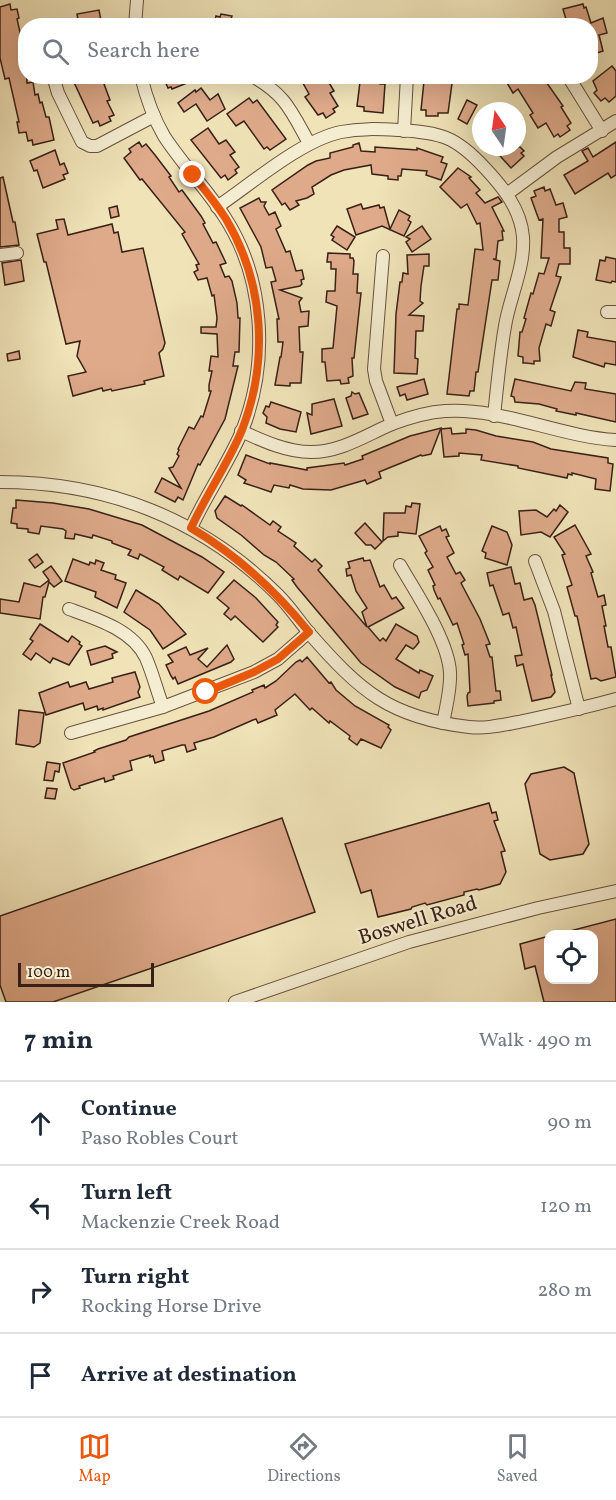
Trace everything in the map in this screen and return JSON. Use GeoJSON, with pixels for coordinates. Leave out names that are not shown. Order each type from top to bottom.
{"type":"FeatureCollection","features":[{"type":"Feature","properties":{"kind":"street"},"geometry":{"type":"LineString","coordinates":[[136,18],[137,0]]}},
{"type":"Feature","properties":{"kind":"street"},"geometry":{"type":"LineString","coordinates":[[55,84],[85,144],[98,146],[154,116]]}},
{"type":"Feature","properties":{"kind":"street"},"geometry":{"type":"LineString","coordinates":[[144,84],[154,116],[165,136],[218,207],[236,237],[255,288],[259,325],[255,387],[241,431],[191,528]]}},
{"type":"Feature","properties":{"kind":"street"},"geometry":{"type":"LineString","coordinates":[[267,84],[288,105],[309,143]]}},
{"type":"Feature","properties":{"kind":"street"},"geometry":{"type":"LineString","coordinates":[[404,131],[407,84]]}},
{"type":"Feature","properties":{"kind":"street"},"geometry":{"type":"LineString","coordinates":[[573,84],[602,131]]}},
{"type":"Feature","properties":{"kind":"street"},"geometry":{"type":"LineString","coordinates":[[507,194],[557,156],[616,121]]}},
{"type":"Feature","properties":{"kind":"street"},"geometry":{"type":"LineString","coordinates":[[218,207],[309,143],[338,132],[362,128],[422,132],[446,137],[466,148],[507,194],[519,218],[523,245],[505,324],[494,416]]}},
{"type":"Feature","properties":{"kind":"street"},"geometry":{"type":"LineString","coordinates":[[0,255],[17,252]]}},
{"type":"Feature","properties":{"kind":"street"},"geometry":{"type":"LineString","coordinates":[[383,256],[374,369],[392,424]]}},
{"type":"Feature","properties":{"kind":"street"},"geometry":{"type":"LineString","coordinates":[[241,431],[289,450],[311,452],[361,440],[392,424],[444,411],[472,412],[616,440]]}},
{"type":"Feature","properties":{"kind":"street"},"geometry":{"type":"LineString","coordinates":[[0,482],[40,483],[97,492],[154,510],[191,528],[247,567],[279,596],[350,678],[365,690],[407,714],[442,723],[472,727],[493,726],[579,709],[616,699]]}},
{"type":"Feature","properties":{"kind":"street"},"geometry":{"type":"LineString","coordinates":[[535,561],[554,610],[579,709]]}},
{"type":"Feature","properties":{"kind":"street"},"geometry":{"type":"LineString","coordinates":[[400,565],[441,639],[450,668],[451,681],[442,723]]}},
{"type":"Feature","properties":{"kind":"street"},"geometry":{"type":"LineString","coordinates":[[69,609],[120,630],[140,649],[146,658],[163,707]]}},
{"type":"Feature","properties":{"kind":"street"},"geometry":{"type":"LineString","coordinates":[[71,733],[163,707],[254,672],[278,659],[309,632]]}},
{"type":"Feature","properties":{"kind":"street","name":"Boswell Road"},"geometry":{"type":"LineString","coordinates":[[235,1002],[409,942],[538,908],[616,891]]}},
{"type":"Feature","properties":{"kind":"building"},"geometry":{"type":"Polygon","coordinates":[[[10,4],[11,10],[17,9],[19,18],[17,19],[18,84],[33,84],[35,95],[38,94],[46,117],[49,117],[54,140],[33,145],[32,140],[28,141],[26,132],[19,133],[17,122],[19,122],[9,78],[5,79],[0,58],[0,7],[10,4]]]}},
{"type":"Feature","properties":{"kind":"building"},"geometry":{"type":"Polygon","coordinates":[[[583,4],[589,18],[566,18],[563,9],[583,4]]]}},
{"type":"Feature","properties":{"kind":"building"},"geometry":{"type":"Polygon","coordinates":[[[99,10],[100,18],[78,18],[77,14],[99,10]]]}},
{"type":"Feature","properties":{"kind":"building"},"geometry":{"type":"Polygon","coordinates":[[[221,14],[232,16],[231,18],[216,18],[216,16],[220,17],[221,14]]]}},
{"type":"Feature","properties":{"kind":"building"},"geometry":{"type":"Polygon","coordinates":[[[603,18],[607,33],[599,35],[603,51],[598,53],[598,20],[603,18]]]}},
{"type":"Feature","properties":{"kind":"building"},"geometry":{"type":"Polygon","coordinates":[[[612,66],[616,71],[616,96],[609,102],[605,98],[601,101],[594,93],[597,90],[594,84],[598,84],[598,77],[612,66]]]}},
{"type":"Feature","properties":{"kind":"building"},"geometry":{"type":"Polygon","coordinates":[[[75,84],[104,84],[110,100],[107,101],[114,115],[109,117],[111,121],[100,126],[98,121],[93,123],[75,84]]]}},
{"type":"Feature","properties":{"kind":"building"},"geometry":{"type":"Polygon","coordinates":[[[166,84],[184,84],[172,89],[168,88],[166,84]]]}},
{"type":"Feature","properties":{"kind":"building"},"geometry":{"type":"Polygon","coordinates":[[[303,84],[330,84],[334,91],[330,93],[338,106],[333,109],[335,112],[326,118],[323,113],[318,115],[305,97],[309,94],[303,84]]]}},
{"type":"Feature","properties":{"kind":"building"},"geometry":{"type":"Polygon","coordinates":[[[360,84],[385,84],[383,113],[364,111],[364,107],[357,106],[360,84]]]}},
{"type":"Feature","properties":{"kind":"building"},"geometry":{"type":"Polygon","coordinates":[[[424,84],[452,84],[448,113],[426,116],[426,110],[421,110],[424,84]]]}},
{"type":"Feature","properties":{"kind":"building"},"geometry":{"type":"Polygon","coordinates":[[[508,84],[548,84],[563,106],[561,107],[571,123],[567,126],[570,130],[560,137],[558,134],[554,137],[546,123],[538,128],[530,115],[533,113],[518,89],[513,93],[508,84]]]}},
{"type":"Feature","properties":{"kind":"building"},"geometry":{"type":"Polygon","coordinates":[[[201,88],[210,100],[218,94],[225,109],[207,121],[196,104],[184,112],[178,103],[201,88]]]}},
{"type":"Feature","properties":{"kind":"building"},"geometry":{"type":"Polygon","coordinates":[[[249,98],[253,103],[257,100],[286,139],[270,150],[267,147],[264,149],[244,121],[236,126],[227,114],[249,98]]]}},
{"type":"Feature","properties":{"kind":"building"},"geometry":{"type":"Polygon","coordinates":[[[467,100],[472,102],[472,114],[467,124],[458,119],[467,100]]]}},
{"type":"Feature","properties":{"kind":"building"},"geometry":{"type":"Polygon","coordinates":[[[208,128],[219,144],[226,140],[235,152],[230,155],[239,167],[235,170],[237,173],[228,180],[225,175],[221,178],[191,140],[208,128]]]}},
{"type":"Feature","properties":{"kind":"building"},"geometry":{"type":"Polygon","coordinates":[[[139,142],[142,147],[146,144],[171,176],[169,177],[179,192],[182,190],[201,216],[213,243],[216,242],[226,263],[220,265],[225,277],[229,276],[232,281],[238,318],[240,318],[239,352],[235,352],[233,366],[238,366],[225,419],[200,465],[198,464],[183,500],[178,497],[175,502],[155,492],[162,478],[181,488],[169,468],[173,467],[179,456],[178,449],[189,427],[194,429],[201,416],[203,417],[211,391],[209,391],[209,385],[212,371],[209,371],[211,356],[218,357],[217,334],[201,333],[201,327],[216,327],[217,318],[214,295],[212,296],[207,278],[198,280],[194,272],[198,270],[196,265],[199,264],[182,234],[185,232],[124,158],[131,152],[129,149],[139,142]]]}},
{"type":"Feature","properties":{"kind":"building"},"geometry":{"type":"Polygon","coordinates":[[[616,142],[616,175],[611,178],[608,173],[575,194],[564,175],[588,161],[582,151],[588,148],[593,157],[616,142]]]}},
{"type":"Feature","properties":{"kind":"building"},"geometry":{"type":"Polygon","coordinates":[[[359,143],[361,151],[375,152],[375,147],[417,150],[417,148],[443,157],[441,162],[447,164],[441,180],[426,175],[427,171],[402,169],[398,180],[388,179],[388,176],[372,174],[371,165],[344,170],[312,187],[314,194],[296,201],[299,205],[290,210],[285,203],[282,205],[272,190],[308,165],[330,158],[330,153],[353,147],[359,143]]]}},
{"type":"Feature","properties":{"kind":"building"},"geometry":{"type":"Polygon","coordinates":[[[55,150],[60,165],[64,163],[68,173],[63,175],[65,179],[43,188],[37,170],[34,171],[30,161],[55,150]]]}},
{"type":"Feature","properties":{"kind":"building"},"geometry":{"type":"Polygon","coordinates":[[[500,156],[524,156],[511,168],[500,156]]]}},
{"type":"Feature","properties":{"kind":"building"},"geometry":{"type":"Polygon","coordinates":[[[458,168],[471,177],[469,178],[480,190],[476,193],[485,203],[498,197],[502,202],[492,207],[504,231],[502,231],[503,240],[498,241],[496,259],[493,259],[500,261],[498,280],[492,280],[478,372],[476,372],[474,391],[470,391],[469,396],[447,394],[457,309],[459,309],[459,304],[468,305],[475,249],[483,250],[480,223],[477,224],[467,204],[461,208],[440,187],[458,168]]]}},
{"type":"Feature","properties":{"kind":"building"},"geometry":{"type":"Polygon","coordinates":[[[3,177],[19,245],[0,247],[0,178],[3,177]]]}},
{"type":"Feature","properties":{"kind":"building"},"geometry":{"type":"Polygon","coordinates":[[[544,187],[545,191],[550,189],[556,205],[563,203],[567,217],[559,219],[559,232],[564,232],[564,248],[570,248],[570,264],[559,264],[556,276],[561,277],[550,310],[555,312],[551,326],[546,324],[539,348],[540,361],[534,361],[534,364],[523,363],[523,357],[518,356],[520,332],[522,332],[526,319],[524,318],[531,293],[533,294],[539,273],[544,274],[549,258],[541,258],[543,219],[539,220],[531,198],[536,196],[534,191],[544,187]]]}},
{"type":"Feature","properties":{"kind":"building"},"geometry":{"type":"Polygon","coordinates":[[[259,198],[261,202],[266,202],[264,206],[269,215],[275,212],[281,226],[276,229],[286,252],[290,251],[296,271],[302,270],[304,279],[301,280],[300,286],[280,290],[302,298],[299,302],[301,312],[309,311],[308,326],[299,327],[300,352],[303,352],[301,383],[290,383],[290,386],[275,385],[283,342],[278,342],[277,319],[279,319],[271,282],[276,281],[272,267],[266,268],[261,247],[240,208],[259,198]]]}},
{"type":"Feature","properties":{"kind":"building"},"geometry":{"type":"Polygon","coordinates":[[[361,204],[363,209],[379,205],[380,208],[384,207],[390,229],[399,210],[410,216],[408,220],[411,222],[404,236],[382,226],[356,235],[347,209],[361,204]]]}},
{"type":"Feature","properties":{"kind":"building"},"geometry":{"type":"Polygon","coordinates":[[[117,206],[119,216],[111,218],[109,208],[117,206]]]}},
{"type":"Feature","properties":{"kind":"building"},"geometry":{"type":"Polygon","coordinates":[[[64,219],[68,235],[112,224],[114,233],[118,232],[122,252],[143,248],[165,343],[159,353],[164,376],[144,381],[145,384],[112,391],[111,389],[103,391],[102,388],[73,396],[68,376],[86,372],[77,356],[80,341],[66,344],[37,234],[58,229],[56,220],[64,219]]]}},
{"type":"Feature","properties":{"kind":"building"},"geometry":{"type":"Polygon","coordinates":[[[337,226],[355,237],[347,250],[332,240],[334,237],[331,235],[337,226]]]}},
{"type":"Feature","properties":{"kind":"building"},"geometry":{"type":"Polygon","coordinates":[[[422,226],[431,239],[412,252],[406,242],[410,239],[406,237],[422,226]]]}},
{"type":"Feature","properties":{"kind":"building"},"geometry":{"type":"Polygon","coordinates":[[[328,253],[350,254],[350,258],[354,261],[353,274],[358,274],[357,293],[361,293],[354,358],[352,358],[353,376],[348,378],[349,383],[341,384],[340,380],[327,381],[325,362],[322,362],[322,349],[333,348],[337,306],[326,302],[327,291],[335,291],[336,269],[331,269],[331,262],[327,262],[328,253]]]}},
{"type":"Feature","properties":{"kind":"building"},"geometry":{"type":"Polygon","coordinates":[[[429,254],[429,266],[424,266],[421,286],[420,301],[423,303],[409,315],[424,316],[423,331],[416,331],[417,374],[394,373],[396,314],[400,282],[402,282],[403,273],[408,274],[407,255],[429,254]]]}},
{"type":"Feature","properties":{"kind":"building"},"geometry":{"type":"Polygon","coordinates":[[[606,257],[616,259],[616,282],[596,280],[600,260],[605,261],[606,257]]]}},
{"type":"Feature","properties":{"kind":"building"},"geometry":{"type":"Polygon","coordinates":[[[21,260],[24,281],[5,285],[2,263],[21,260]]]}},
{"type":"Feature","properties":{"kind":"building"},"geometry":{"type":"Polygon","coordinates":[[[578,330],[588,332],[587,337],[616,342],[616,365],[605,363],[604,367],[573,357],[578,330]]]}},
{"type":"Feature","properties":{"kind":"building"},"geometry":{"type":"Polygon","coordinates":[[[19,351],[20,359],[8,361],[7,354],[19,351]]]}},
{"type":"Feature","properties":{"kind":"building"},"geometry":{"type":"Polygon","coordinates":[[[424,379],[428,394],[407,400],[405,394],[400,396],[397,387],[424,379]]]}},
{"type":"Feature","properties":{"kind":"building"},"geometry":{"type":"Polygon","coordinates":[[[515,379],[571,391],[575,382],[586,383],[585,389],[616,394],[616,422],[556,411],[557,409],[539,404],[515,402],[514,397],[511,396],[515,379]]]}},
{"type":"Feature","properties":{"kind":"building"},"geometry":{"type":"Polygon","coordinates":[[[352,392],[359,393],[368,414],[353,419],[346,398],[351,396],[352,392]]]}},
{"type":"Feature","properties":{"kind":"building"},"geometry":{"type":"Polygon","coordinates":[[[334,399],[342,426],[311,434],[307,413],[312,415],[312,404],[334,399]]]}},
{"type":"Feature","properties":{"kind":"building"},"geometry":{"type":"Polygon","coordinates":[[[271,402],[301,412],[296,432],[266,423],[267,417],[263,413],[271,402]]]}},
{"type":"Feature","properties":{"kind":"building"},"geometry":{"type":"Polygon","coordinates":[[[441,428],[431,454],[421,455],[379,472],[381,478],[367,484],[365,480],[331,490],[274,485],[271,492],[244,483],[246,480],[238,475],[246,455],[270,464],[307,470],[307,468],[344,463],[345,465],[363,459],[362,456],[410,436],[441,428]]]}},
{"type":"Feature","properties":{"kind":"building"},"geometry":{"type":"Polygon","coordinates":[[[451,428],[452,434],[466,433],[466,429],[476,430],[533,442],[551,449],[608,458],[608,463],[613,464],[610,491],[595,489],[596,479],[572,473],[572,475],[568,474],[567,478],[481,460],[482,455],[459,453],[459,456],[444,457],[441,429],[451,428]]]}},
{"type":"Feature","properties":{"kind":"building"},"geometry":{"type":"Polygon","coordinates":[[[225,496],[270,525],[273,521],[281,527],[278,531],[296,543],[294,546],[312,562],[315,559],[322,566],[318,570],[367,627],[362,612],[367,608],[356,591],[351,575],[347,576],[346,569],[350,568],[348,562],[363,558],[364,561],[370,560],[380,587],[384,585],[392,599],[396,597],[404,608],[368,627],[380,641],[383,638],[386,641],[396,624],[417,636],[419,642],[416,646],[413,649],[406,645],[396,659],[419,673],[420,670],[433,676],[427,690],[421,692],[419,698],[395,687],[361,663],[297,587],[292,580],[294,579],[276,562],[217,518],[215,511],[225,496]]]}},
{"type":"Feature","properties":{"kind":"building"},"geometry":{"type":"Polygon","coordinates":[[[16,500],[89,509],[142,525],[202,557],[224,572],[208,593],[180,576],[178,580],[162,570],[164,567],[140,554],[138,559],[128,555],[131,550],[112,543],[112,541],[93,535],[92,538],[75,534],[74,539],[65,538],[66,531],[63,529],[41,526],[39,534],[28,532],[28,529],[17,528],[17,524],[11,523],[16,500]]]}},
{"type":"Feature","properties":{"kind":"building"},"geometry":{"type":"Polygon","coordinates":[[[412,503],[420,504],[416,534],[398,532],[398,536],[388,537],[383,541],[384,513],[405,513],[406,506],[411,507],[412,503]]]}},
{"type":"Feature","properties":{"kind":"building"},"geometry":{"type":"Polygon","coordinates":[[[560,505],[568,512],[550,537],[541,532],[521,535],[519,511],[536,510],[547,517],[560,505]]]}},
{"type":"Feature","properties":{"kind":"building"},"geometry":{"type":"Polygon","coordinates":[[[365,523],[382,542],[375,549],[371,545],[366,545],[355,533],[365,523]]]}},
{"type":"Feature","properties":{"kind":"building"},"geometry":{"type":"Polygon","coordinates":[[[575,525],[591,554],[586,556],[593,572],[591,573],[598,597],[604,595],[606,605],[602,606],[606,626],[604,626],[608,647],[611,647],[616,677],[601,681],[596,678],[591,679],[577,616],[575,616],[567,587],[572,585],[562,555],[565,554],[554,537],[575,525]]]}},
{"type":"Feature","properties":{"kind":"building"},"geometry":{"type":"Polygon","coordinates":[[[440,526],[442,531],[446,529],[449,536],[446,537],[454,553],[447,557],[456,574],[460,572],[465,580],[461,583],[490,644],[486,645],[492,657],[496,691],[500,691],[501,700],[494,701],[494,703],[468,706],[467,696],[470,692],[468,654],[465,655],[457,623],[453,625],[434,590],[435,585],[428,570],[433,567],[419,536],[440,526]]]}},
{"type":"Feature","properties":{"kind":"building"},"geometry":{"type":"Polygon","coordinates":[[[492,526],[507,532],[512,545],[507,565],[485,558],[486,553],[482,551],[492,526]]]}},
{"type":"Feature","properties":{"kind":"building"},"geometry":{"type":"Polygon","coordinates":[[[37,554],[43,562],[35,568],[29,560],[37,554]]]}},
{"type":"Feature","properties":{"kind":"building"},"geometry":{"type":"Polygon","coordinates":[[[73,559],[89,565],[90,562],[95,564],[96,560],[104,563],[101,570],[116,575],[115,579],[126,583],[117,608],[95,597],[96,592],[65,581],[73,559]]]}},
{"type":"Feature","properties":{"kind":"building"},"geometry":{"type":"Polygon","coordinates":[[[51,566],[62,581],[54,587],[49,582],[45,597],[43,597],[40,619],[0,613],[0,599],[19,602],[24,583],[40,587],[49,580],[43,572],[51,566]]]}},
{"type":"Feature","properties":{"kind":"building"},"geometry":{"type":"Polygon","coordinates":[[[511,567],[515,584],[520,583],[524,600],[532,598],[535,605],[555,692],[551,697],[532,701],[523,664],[517,666],[515,656],[522,655],[516,627],[513,628],[509,613],[503,615],[493,585],[490,586],[487,573],[511,567]]]}},
{"type":"Feature","properties":{"kind":"building"},"geometry":{"type":"Polygon","coordinates":[[[234,580],[256,598],[278,622],[276,625],[278,627],[263,642],[235,616],[231,620],[224,614],[229,608],[217,598],[234,580]]]}},
{"type":"Feature","properties":{"kind":"building"},"geometry":{"type":"Polygon","coordinates":[[[136,590],[159,604],[186,634],[163,649],[150,630],[124,612],[136,590]]]}},
{"type":"Feature","properties":{"kind":"building"},"geometry":{"type":"Polygon","coordinates":[[[40,624],[68,642],[72,636],[80,642],[82,646],[69,665],[53,658],[50,663],[36,653],[31,660],[23,654],[33,641],[30,639],[40,624]]]}},
{"type":"Feature","properties":{"kind":"building"},"geometry":{"type":"Polygon","coordinates":[[[227,645],[234,659],[231,662],[178,684],[166,665],[173,662],[168,655],[186,647],[190,655],[208,648],[198,659],[207,667],[227,645]]]}},
{"type":"Feature","properties":{"kind":"building"},"geometry":{"type":"Polygon","coordinates":[[[105,646],[117,652],[112,654],[113,658],[91,665],[87,651],[105,646]]]}},
{"type":"Feature","properties":{"kind":"building"},"geometry":{"type":"Polygon","coordinates":[[[307,657],[329,683],[331,682],[336,690],[355,706],[389,725],[391,730],[381,748],[361,739],[357,745],[349,739],[350,736],[330,721],[329,723],[312,708],[310,710],[295,694],[275,710],[277,715],[258,723],[256,719],[194,743],[196,749],[187,752],[185,745],[162,751],[164,760],[155,763],[153,756],[150,757],[150,755],[130,761],[132,770],[113,776],[114,779],[105,782],[104,778],[79,786],[80,788],[74,790],[71,788],[63,763],[129,737],[209,711],[264,685],[265,688],[296,662],[300,660],[302,662],[307,657]]]}},
{"type":"Feature","properties":{"kind":"building"},"geometry":{"type":"Polygon","coordinates":[[[135,672],[140,687],[138,692],[140,697],[103,710],[103,708],[98,710],[97,706],[85,710],[83,703],[46,715],[39,693],[68,682],[70,687],[86,682],[89,689],[113,682],[112,678],[135,672]]]}},
{"type":"Feature","properties":{"kind":"building"},"geometry":{"type":"Polygon","coordinates":[[[19,710],[44,713],[40,743],[34,747],[16,744],[19,710]]]}},
{"type":"Feature","properties":{"kind":"building"},"geometry":{"type":"Polygon","coordinates":[[[47,762],[60,764],[59,772],[55,771],[53,781],[44,780],[47,762]]]}},
{"type":"Feature","properties":{"kind":"building"},"geometry":{"type":"Polygon","coordinates":[[[564,767],[574,773],[589,844],[583,854],[550,860],[540,854],[525,784],[531,774],[564,767]]]}},
{"type":"Feature","properties":{"kind":"building"},"geometry":{"type":"Polygon","coordinates":[[[47,788],[57,789],[55,799],[45,798],[47,788]]]}},
{"type":"Feature","properties":{"kind":"building"},"geometry":{"type":"Polygon","coordinates":[[[489,803],[492,813],[496,812],[498,820],[494,821],[505,851],[501,852],[506,872],[500,884],[378,917],[371,890],[361,893],[345,844],[489,803]]]}},
{"type":"Feature","properties":{"kind":"building"},"geometry":{"type":"Polygon","coordinates":[[[282,818],[315,912],[53,1002],[6,1002],[0,985],[0,916],[282,818]]]}},
{"type":"Feature","properties":{"kind":"building"},"geometry":{"type":"Polygon","coordinates":[[[616,919],[616,1002],[544,1002],[535,966],[525,969],[520,944],[544,937],[544,984],[598,984],[598,930],[574,930],[616,919]]]}},
{"type":"Feature","properties":{"kind":"route"},"geometry":{"type":"LineString","coordinates":[[193,175],[225,217],[236,237],[255,288],[259,341],[255,387],[241,431],[191,528],[247,567],[279,596],[309,632],[278,659],[254,672],[206,692]]}}]}
